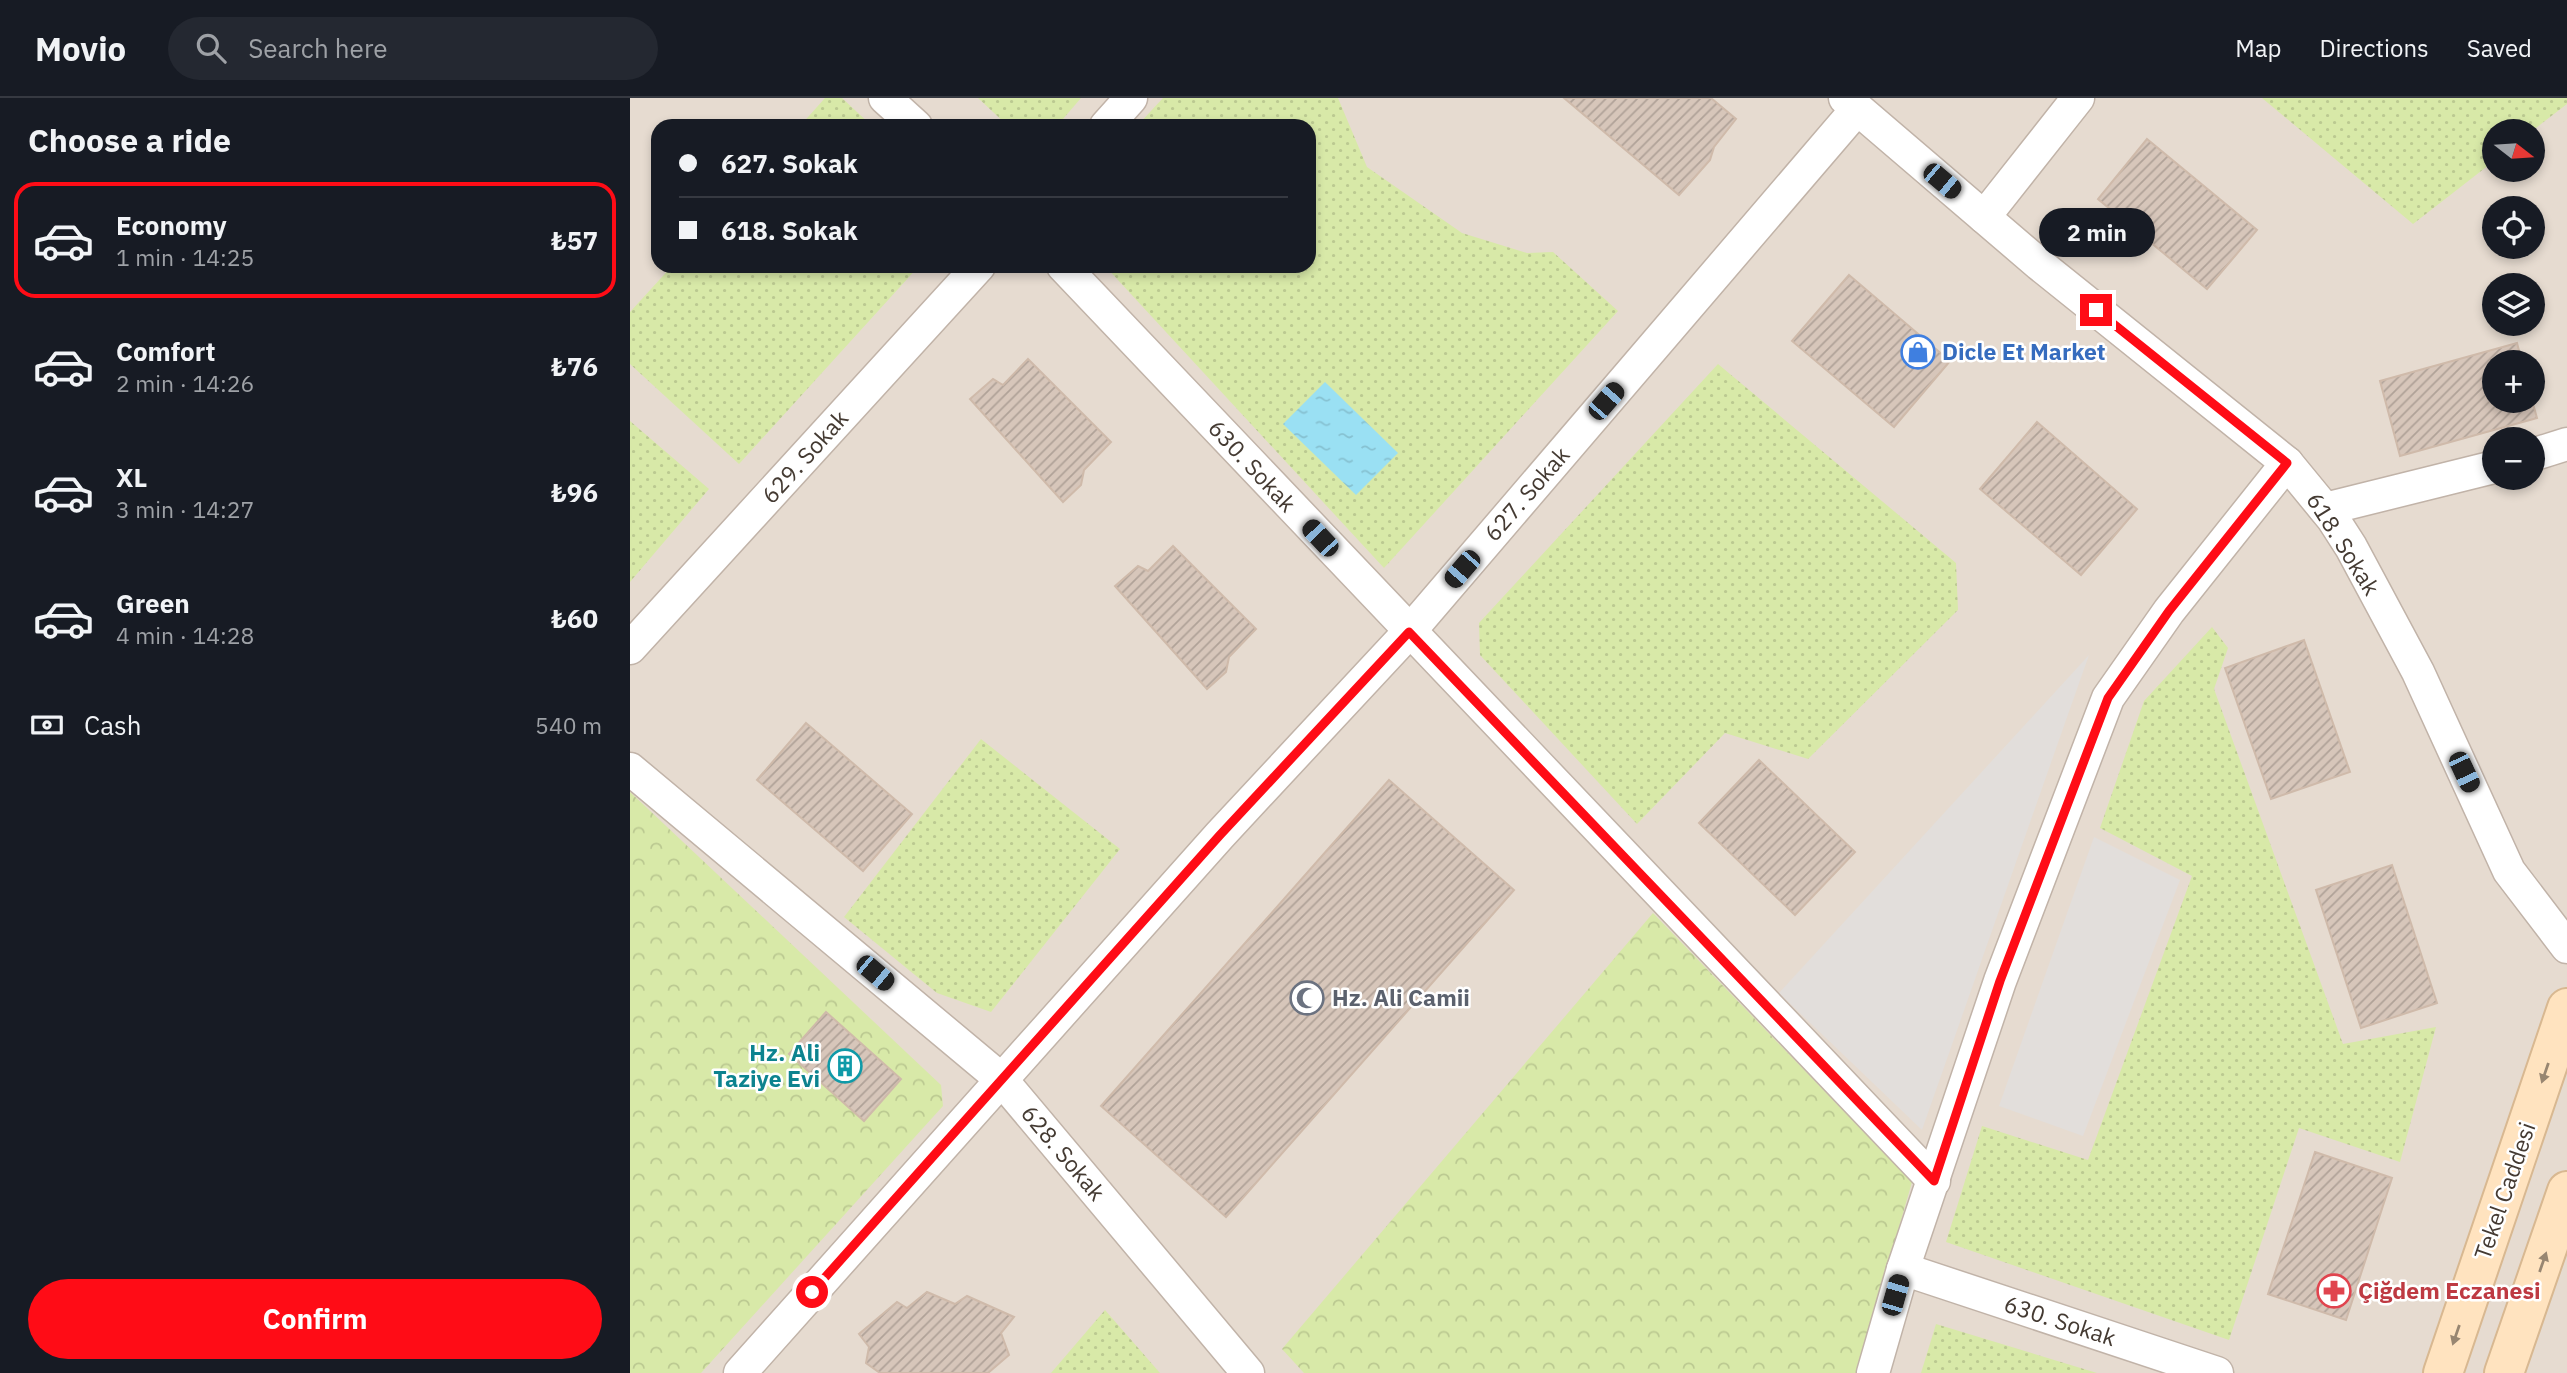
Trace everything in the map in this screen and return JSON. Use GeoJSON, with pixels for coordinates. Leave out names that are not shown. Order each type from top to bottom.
{"type":"FeatureCollection","features":[{"type":"Feature","properties":{"kind":"main road","name":"Tekel Caddesi"},"geometry":{"type":"LineString","coordinates":[[2443,1373],[2567,1009]]}},
{"type":"Feature","properties":{"kind":"main road"},"geometry":{"type":"LineString","coordinates":[[2504,1373],[2567,1191]]}},
{"type":"Feature","properties":{"kind":"street"},"geometry":{"type":"LineString","coordinates":[[885,98],[908,119]]}},
{"type":"Feature","properties":{"kind":"street"},"geometry":{"type":"LineString","coordinates":[[1112,119],[1131,98]]}},
{"type":"Feature","properties":{"kind":"street"},"geometry":{"type":"LineString","coordinates":[[1984,217],[2078,98]]}},
{"type":"Feature","properties":{"kind":"street","name":"618. Sokak"},"geometry":{"type":"LineString","coordinates":[[1851,103],[1984,217],[2287,463],[2325,509],[2351,547],[2418,673],[2509,871],[2567,947]]}},
{"type":"Feature","properties":{"kind":"street","name":"627. Sokak"},"geometry":{"type":"LineString","coordinates":[[740,1373],[1001,1079],[1409,632],[1851,103]]}},
{"type":"Feature","properties":{"kind":"street","name":"629. Sokak"},"geometry":{"type":"LineString","coordinates":[[630,648],[973,273]]}},
{"type":"Feature","properties":{"kind":"street","name":"630. Sokak"},"geometry":{"type":"LineString","coordinates":[[1070,273],[1934,1181]]}},
{"type":"Feature","properties":{"kind":"street"},"geometry":{"type":"LineString","coordinates":[[2545,451],[2567,444]]}},
{"type":"Feature","properties":{"kind":"street"},"geometry":{"type":"LineString","coordinates":[[1873,1373],[1903,1269],[2000,981],[2108,698],[2169,611],[2287,463]]}},
{"type":"Feature","properties":{"kind":"street"},"geometry":{"type":"LineString","coordinates":[[2325,509],[2482,470]]}},
{"type":"Feature","properties":{"kind":"street","name":"628. Sokak"},"geometry":{"type":"LineString","coordinates":[[630,769],[1001,1079],[1248,1373]]}},
{"type":"Feature","properties":{"kind":"street","name":"630. Sokak"},"geometry":{"type":"LineString","coordinates":[[1903,1269],[2217,1373]]}},
{"type":"Feature","properties":{"kind":"shaded area"},"geometry":{"type":"Polygon","coordinates":[[[630,98],[2567,98],[2567,1373],[630,1373],[630,98]]]}},
{"type":"Feature","properties":{"kind":"shaded area"},"geometry":{"type":"Polygon","coordinates":[[[2089,655],[2066,720],[1922,1130],[1779,993],[2089,655]]]}},
{"type":"Feature","properties":{"kind":"shaded area"},"geometry":{"type":"Polygon","coordinates":[[[2094,837],[2180,880],[2083,1136],[1999,1106],[2094,837]]]}},
{"type":"Feature","properties":{"kind":"green space"},"geometry":{"type":"Polygon","coordinates":[[[825,98],[842,98],[864,119],[806,119],[825,98]]]}},
{"type":"Feature","properties":{"kind":"green space"},"geometry":{"type":"Polygon","coordinates":[[[978,98],[1081,98],[1063,119],[1000,119],[978,98]]]}},
{"type":"Feature","properties":{"kind":"green space"},"geometry":{"type":"Polygon","coordinates":[[[1163,98],[1338,98],[1367,167],[1462,233],[1527,253],[1553,252],[1618,311],[1384,568],[1111,273],[1316,273],[1316,119],[1144,119],[1163,98]]]}},
{"type":"Feature","properties":{"kind":"green space"},"geometry":{"type":"Polygon","coordinates":[[[2262,98],[2567,98],[2567,104],[2545,121],[2482,119],[2482,170],[2413,224],[2262,98]]]}},
{"type":"Feature","properties":{"kind":"green space"},"geometry":{"type":"Polygon","coordinates":[[[666,273],[913,273],[739,464],[630,364],[630,312],[666,273]]]}},
{"type":"Feature","properties":{"kind":"green space"},"geometry":{"type":"Polygon","coordinates":[[[1718,364],[1956,563],[1958,610],[1808,759],[1725,733],[1637,824],[1480,655],[1479,623],[1718,364]]]}},
{"type":"Feature","properties":{"kind":"green space"},"geometry":{"type":"Polygon","coordinates":[[[630,421],[709,489],[630,582],[630,421]]]}},
{"type":"Feature","properties":{"kind":"green space"},"geometry":{"type":"Polygon","coordinates":[[[2212,627],[2228,648],[2214,689],[2343,1044],[2436,1027],[2400,1162],[2299,1128],[2229,1340],[1946,1242],[1982,1126],[2088,1160],[2192,876],[2100,828],[2144,701],[2212,627]]]}},
{"type":"Feature","properties":{"kind":"green space"},"geometry":{"type":"Polygon","coordinates":[[[981,739],[1120,849],[991,1012],[937,993],[844,917],[981,739]]]}},
{"type":"Feature","properties":{"kind":"green space"},"geometry":{"type":"Polygon","coordinates":[[[630,792],[941,1085],[943,1106],[701,1373],[630,1373],[630,792]]]}},
{"type":"Feature","properties":{"kind":"green space"},"geometry":{"type":"Polygon","coordinates":[[[1653,913],[1912,1182],[1857,1373],[1304,1373],[1282,1349],[1653,913]]]}},
{"type":"Feature","properties":{"kind":"green space"},"geometry":{"type":"Polygon","coordinates":[[[1105,1310],[1160,1373],[1051,1373],[1105,1310]]]}},
{"type":"Feature","properties":{"kind":"green space"},"geometry":{"type":"Polygon","coordinates":[[[1936,1324],[2097,1373],[1921,1373],[1936,1324]]]}},
{"type":"Feature","properties":{"kind":"water"},"geometry":{"type":"Polygon","coordinates":[[[1325,382],[1398,453],[1356,495],[1283,424],[1325,382]]]}},
{"type":"Feature","properties":{"kind":"building"},"geometry":{"type":"Polygon","coordinates":[[[1564,98],[1711,98],[1736,119],[1714,147],[1710,160],[1679,195],[1564,98]]]}},
{"type":"Feature","properties":{"kind":"building"},"geometry":{"type":"Polygon","coordinates":[[[2147,139],[2257,230],[2207,289],[2098,199],[2147,139]]]}},
{"type":"Feature","properties":{"kind":"building"},"geometry":{"type":"Polygon","coordinates":[[[1849,275],[1950,361],[1894,427],[1792,341],[1849,275]]]}},
{"type":"Feature","properties":{"kind":"building"},"geometry":{"type":"Polygon","coordinates":[[[2517,343],[2519,350],[2492,350],[2517,343]]]}},
{"type":"Feature","properties":{"kind":"building"},"geometry":{"type":"Polygon","coordinates":[[[2482,353],[2482,413],[2536,413],[2537,418],[2505,427],[2482,427],[2482,433],[2400,456],[2380,381],[2482,353]]]}},
{"type":"Feature","properties":{"kind":"building"},"geometry":{"type":"Polygon","coordinates":[[[1028,359],[1111,442],[1084,470],[1081,485],[1063,502],[970,399],[993,379],[1003,385],[1028,359]]]}},
{"type":"Feature","properties":{"kind":"building"},"geometry":{"type":"Polygon","coordinates":[[[2037,422],[2137,509],[2081,575],[1980,489],[2037,422]]]}},
{"type":"Feature","properties":{"kind":"building"},"geometry":{"type":"Polygon","coordinates":[[[1173,546],[1256,629],[1229,657],[1226,672],[1207,689],[1115,586],[1138,566],[1148,571],[1173,546]]]}},
{"type":"Feature","properties":{"kind":"building"},"geometry":{"type":"Polygon","coordinates":[[[2304,640],[2350,772],[2271,799],[2225,668],[2304,640]]]}},
{"type":"Feature","properties":{"kind":"building"},"geometry":{"type":"Polygon","coordinates":[[[806,723],[912,814],[863,871],[757,780],[806,723]]]}},
{"type":"Feature","properties":{"kind":"building"},"geometry":{"type":"Polygon","coordinates":[[[1759,760],[1855,852],[1795,915],[1699,823],[1759,760]]]}},
{"type":"Feature","properties":{"kind":"building","name":"Hz. Ali Camii"},"geometry":{"type":"Polygon","coordinates":[[[1389,780],[1514,890],[1226,1217],[1101,1106],[1389,780]]]}},
{"type":"Feature","properties":{"kind":"building"},"geometry":{"type":"Polygon","coordinates":[[[2392,865],[2437,1003],[2361,1028],[2316,890],[2392,865]]]}},
{"type":"Feature","properties":{"kind":"building","name":"Hz. Ali Taziye Evi"},"geometry":{"type":"Polygon","coordinates":[[[826,1012],[901,1079],[864,1121],[789,1054],[826,1012]]]}},
{"type":"Feature","properties":{"kind":"building"},"geometry":{"type":"Polygon","coordinates":[[[2315,1152],[2392,1178],[2346,1320],[2268,1294],[2315,1152]]]}},
{"type":"Feature","properties":{"kind":"building"},"geometry":{"type":"Polygon","coordinates":[[[927,1292],[955,1304],[967,1296],[1014,1317],[1001,1333],[1009,1355],[988,1373],[880,1373],[866,1363],[869,1347],[859,1334],[897,1302],[907,1308],[927,1292]]]}},
{"type":"Feature","properties":{"kind":"place","name":"Dicle Et Market"},"geometry":{"type":"Point","coordinates":[1918,352]}},
{"type":"Feature","properties":{"kind":"place","name":"Hz. Ali Camii"},"geometry":{"type":"Point","coordinates":[1307,998]}},
{"type":"Feature","properties":{"kind":"place","name":"Hz. Ali Taziye Evi"},"geometry":{"type":"Point","coordinates":[845,1066]}},
{"type":"Feature","properties":{"kind":"place","name":"Çiğdem Eczanesi"},"geometry":{"type":"Point","coordinates":[2334,1291]}},
{"type":"Feature","properties":{"kind":"route"},"geometry":{"type":"LineString","coordinates":[[812,1292],[1220,835],[1409,632],[1934,1181],[2000,981],[2108,698],[2169,611],[2287,463],[2096,310]]}}]}
